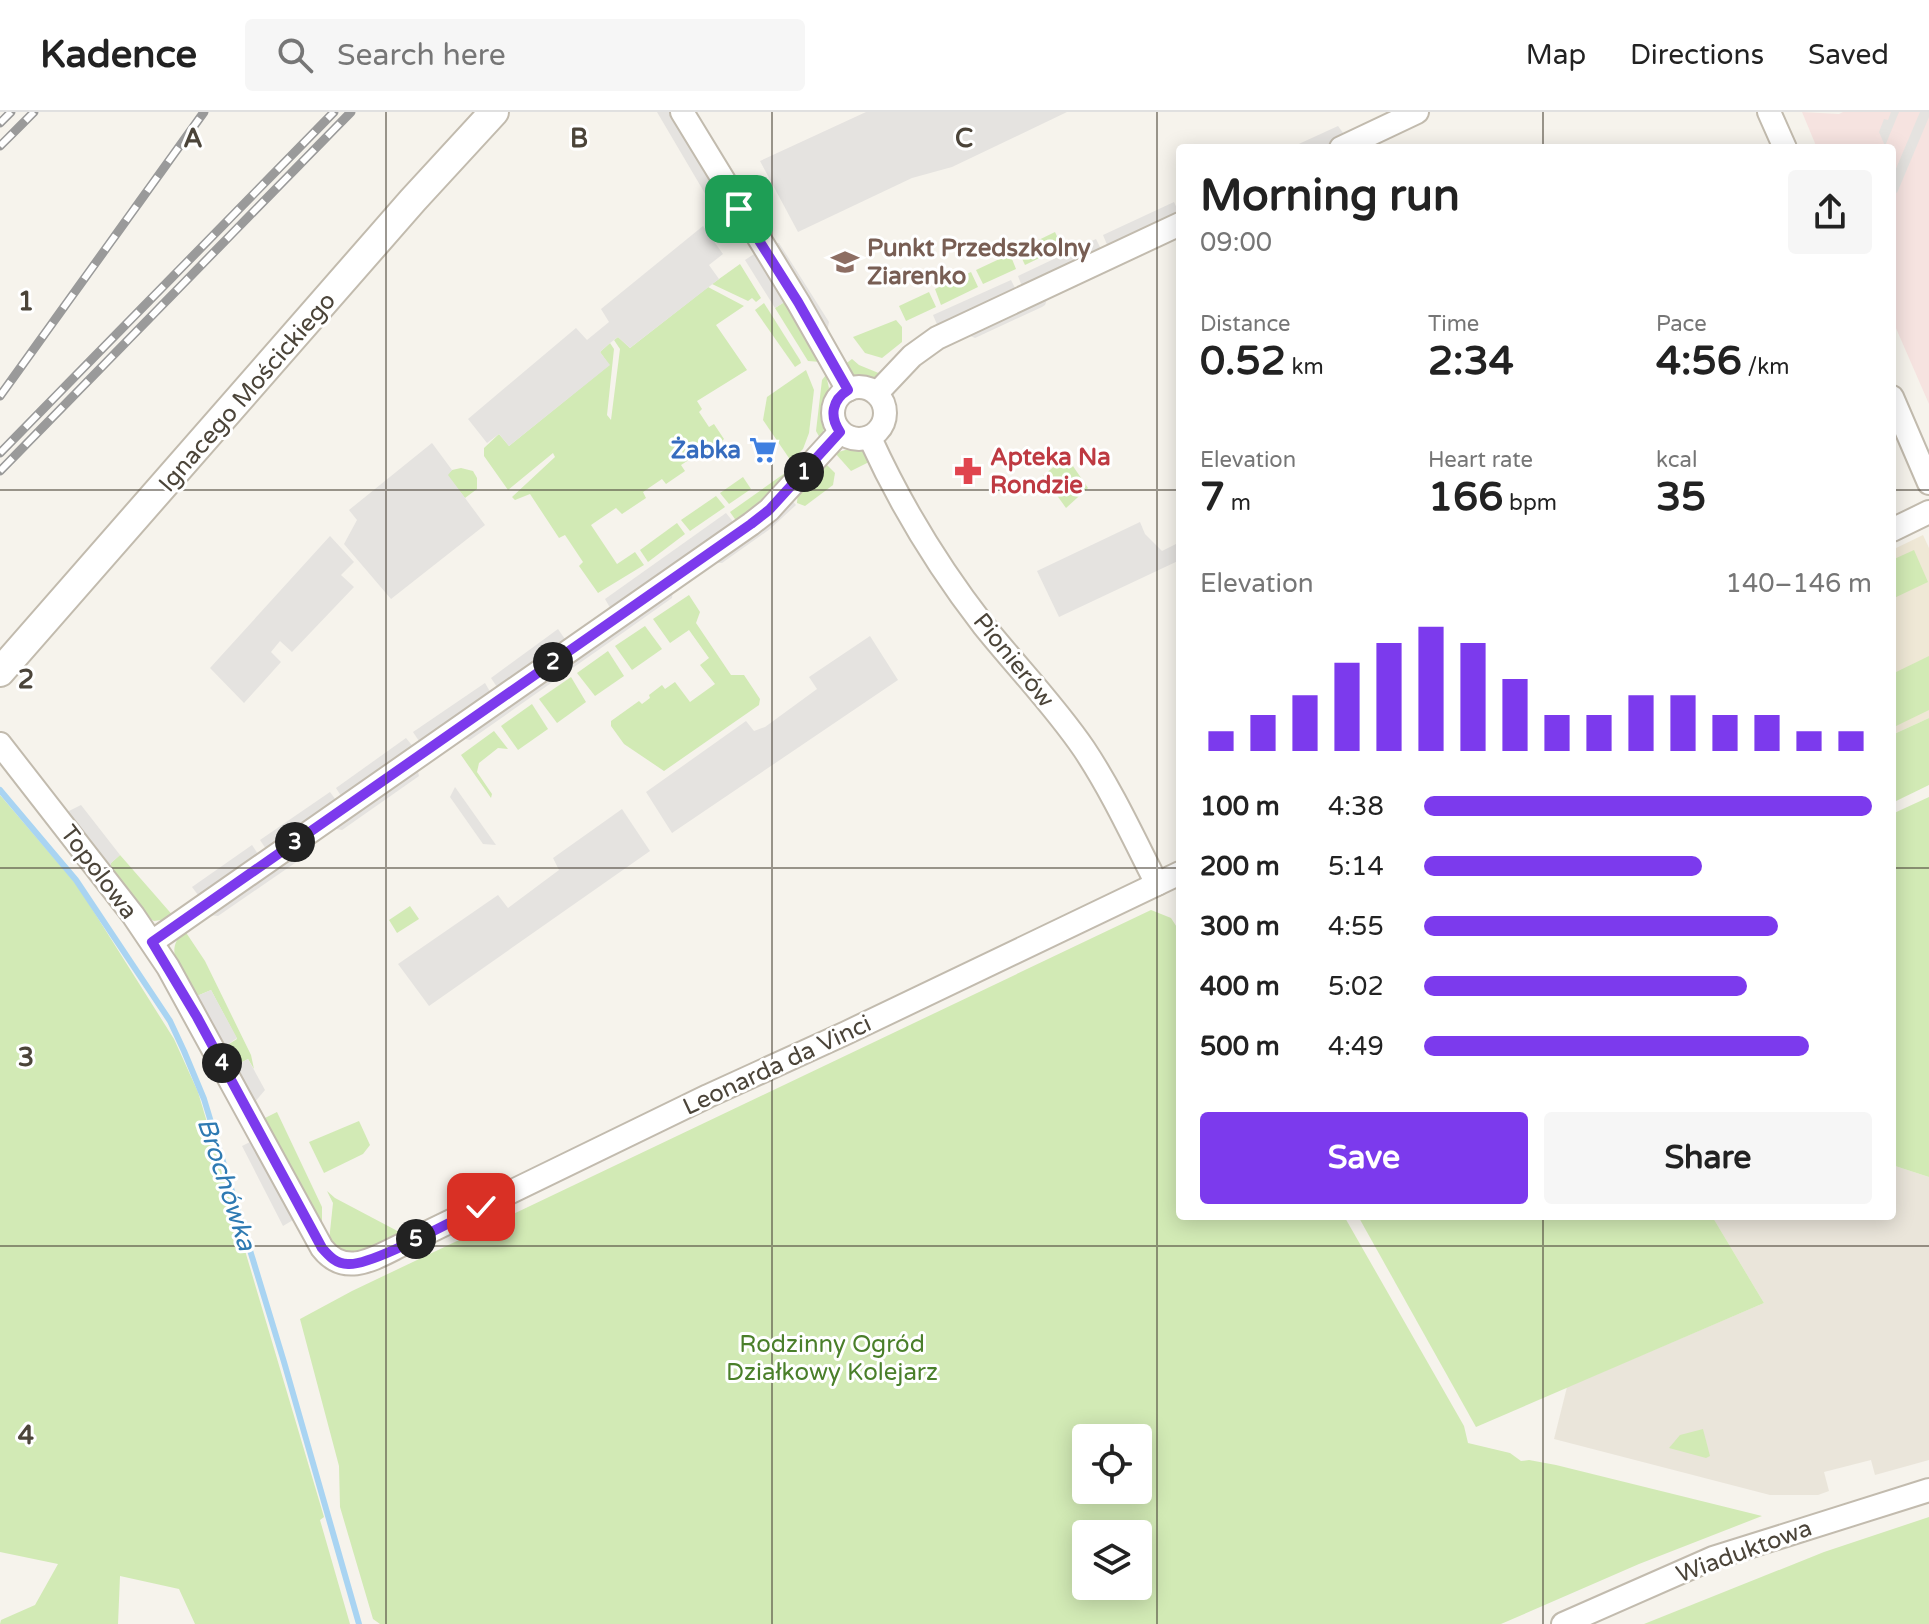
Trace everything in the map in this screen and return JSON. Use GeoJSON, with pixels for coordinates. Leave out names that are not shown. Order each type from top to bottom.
{"type":"FeatureCollection","features":[{"type":"Feature","properties":{"kind":"street","name":"Ignacego Mościckiego"},"geometry":{"type":"LineString","coordinates":[[0,672],[413,200],[494,112]]}},
{"type":"Feature","properties":{"kind":"street"},"geometry":{"type":"LineString","coordinates":[[682,112],[848,390]]}},
{"type":"Feature","properties":{"kind":"street"},"geometry":{"type":"LineString","coordinates":[[1346,144],[1379,120],[1417,112]]}},
{"type":"Feature","properties":{"kind":"street"},"geometry":{"type":"LineString","coordinates":[[1769,112],[1783,144]]}},
{"type":"Feature","properties":{"kind":"street"},"geometry":{"type":"LineString","coordinates":[[877,393],[912,356],[937,338],[1176,226]]}},
{"type":"Feature","properties":{"kind":"street"},"geometry":{"type":"LineString","coordinates":[[860,387],[877,393],[883,402],[885,420],[882,428],[870,438],[853,439],[840,432],[833,413],[837,399],[848,390],[860,387]]}},
{"type":"Feature","properties":{"kind":"street"},"geometry":{"type":"LineString","coordinates":[[1896,406],[1929,483]]}},
{"type":"Feature","properties":{"kind":"street"},"geometry":{"type":"LineString","coordinates":[[152,942],[751,524],[769,510],[840,432]]}},
{"type":"Feature","properties":{"kind":"street","name":"Pionierów"},"geometry":{"type":"LineString","coordinates":[[870,438],[900,498],[952,582],[1084,749],[1157,884]]}},
{"type":"Feature","properties":{"kind":"street"},"geometry":{"type":"LineString","coordinates":[[1896,528],[1929,512]]}},
{"type":"Feature","properties":{"kind":"street","name":"Topolowa"},"geometry":{"type":"LineString","coordinates":[[0,744],[152,942],[197,1017],[322,1248],[334,1261],[344,1264],[374,1258]]}},
{"type":"Feature","properties":{"kind":"street","name":"Leonarda da Vinci"},"geometry":{"type":"LineString","coordinates":[[374,1258],[1176,875]]}},
{"type":"Feature","properties":{"kind":"street","name":"Wiaduktowa"},"geometry":{"type":"LineString","coordinates":[[1563,1624],[1713,1558],[1929,1490]]}},
{"type":"Feature","properties":{"kind":"shaded area"},"geometry":{"type":"Polygon","coordinates":[[[657,112],[673,112],[733,214],[720,219],[657,112]]]}},
{"type":"Feature","properties":{"kind":"shaded area"},"geometry":{"type":"Polygon","coordinates":[[[866,112],[1067,112],[952,167],[912,178],[798,232],[760,161],[866,112]]]}},
{"type":"Feature","properties":{"kind":"shaded area"},"geometry":{"type":"Polygon","coordinates":[[[1802,112],[1929,112],[1929,404],[1896,328],[1896,144],[1815,144],[1802,112]]]}},
{"type":"Feature","properties":{"kind":"shaded area"},"geometry":{"type":"Polygon","coordinates":[[[1891,112],[1899,112],[1884,144],[1879,132],[1884,119],[1888,120],[1891,112]]]}},
{"type":"Feature","properties":{"kind":"shaded area"},"geometry":{"type":"Polygon","coordinates":[[[1920,112],[1929,112],[1897,193],[1896,169],[1920,112]]]}},
{"type":"Feature","properties":{"kind":"shaded area"},"geometry":{"type":"Polygon","coordinates":[[[1338,126],[1346,137],[1331,144],[1299,144],[1338,126]]]}},
{"type":"Feature","properties":{"kind":"shaded area"},"geometry":{"type":"Polygon","coordinates":[[[1174,202],[1176,206],[1176,217],[1108,247],[1103,235],[1174,202]]]}},
{"type":"Feature","properties":{"kind":"shaded area"},"geometry":{"type":"Polygon","coordinates":[[[703,226],[723,254],[709,265],[719,279],[630,348],[618,337],[610,343],[600,352],[610,365],[509,446],[499,434],[487,443],[468,419],[576,328],[587,340],[609,322],[601,309],[703,226]]]}},
{"type":"Feature","properties":{"kind":"shaded area"},"geometry":{"type":"Polygon","coordinates":[[[1096,239],[1102,251],[1023,289],[1018,276],[1096,239]]]}},
{"type":"Feature","properties":{"kind":"shaded area"},"geometry":{"type":"Polygon","coordinates":[[[769,242],[779,243],[829,322],[827,333],[769,242]]]}},
{"type":"Feature","properties":{"kind":"shaded area"},"geometry":{"type":"Polygon","coordinates":[[[757,252],[786,301],[775,308],[745,260],[757,252]]]}},
{"type":"Feature","properties":{"kind":"shaded area"},"geometry":{"type":"Polygon","coordinates":[[[1011,280],[1017,292],[939,329],[933,315],[1011,280]]]}},
{"type":"Feature","properties":{"kind":"shaded area"},"geometry":{"type":"Polygon","coordinates":[[[1049,294],[1042,307],[975,338],[966,334],[1049,294]]]}},
{"type":"Feature","properties":{"kind":"shaded area"},"geometry":{"type":"Polygon","coordinates":[[[432,443],[452,470],[448,475],[485,525],[391,599],[344,544],[357,520],[349,510],[432,443]]]}},
{"type":"Feature","properties":{"kind":"shaded area"},"geometry":{"type":"Polygon","coordinates":[[[790,498],[796,505],[770,529],[722,563],[710,562],[790,498]]]}},
{"type":"Feature","properties":{"kind":"shaded area"},"geometry":{"type":"Polygon","coordinates":[[[726,513],[735,524],[612,611],[605,599],[726,513]]]}},
{"type":"Feature","properties":{"kind":"shaded area"},"geometry":{"type":"Polygon","coordinates":[[[1140,522],[1145,534],[1162,551],[1176,544],[1176,562],[1059,617],[1037,571],[1140,522]]]}},
{"type":"Feature","properties":{"kind":"shaded area"},"geometry":{"type":"Polygon","coordinates":[[[1923,535],[1929,548],[1929,718],[1896,733],[1896,548],[1923,535]]]}},
{"type":"Feature","properties":{"kind":"shaded area"},"geometry":{"type":"Polygon","coordinates":[[[330,536],[354,562],[341,575],[354,587],[292,652],[280,641],[271,652],[281,662],[244,703],[210,668],[330,536]]]}},
{"type":"Feature","properties":{"kind":"shaded area"},"geometry":{"type":"Polygon","coordinates":[[[673,589],[672,598],[470,740],[459,738],[673,589]]]}},
{"type":"Feature","properties":{"kind":"shaded area"},"geometry":{"type":"Polygon","coordinates":[[[558,629],[567,642],[499,690],[491,678],[558,629]]]}},
{"type":"Feature","properties":{"kind":"shaded area"},"geometry":{"type":"Polygon","coordinates":[[[870,636],[898,680],[672,833],[646,792],[746,721],[754,731],[765,727],[817,689],[809,677],[870,636]]]}},
{"type":"Feature","properties":{"kind":"shaded area"},"geometry":{"type":"Polygon","coordinates":[[[485,683],[492,695],[421,744],[413,732],[485,683]]]}},
{"type":"Feature","properties":{"kind":"shaded area"},"geometry":{"type":"Polygon","coordinates":[[[406,738],[415,749],[343,799],[336,788],[406,738]]]}},
{"type":"Feature","properties":{"kind":"shaded area"},"geometry":{"type":"Polygon","coordinates":[[[417,767],[419,776],[342,830],[331,828],[417,767]]]}},
{"type":"Feature","properties":{"kind":"shaded area"},"geometry":{"type":"Polygon","coordinates":[[[455,787],[496,845],[483,844],[450,797],[455,787]]]}},
{"type":"Feature","properties":{"kind":"shaded area"},"geometry":{"type":"Polygon","coordinates":[[[330,792],[338,803],[268,852],[260,840],[330,792]]]}},
{"type":"Feature","properties":{"kind":"shaded area"},"geometry":{"type":"Polygon","coordinates":[[[81,805],[120,855],[110,868],[65,813],[81,805]]]}},
{"type":"Feature","properties":{"kind":"shaded area"},"geometry":{"type":"Polygon","coordinates":[[[622,809],[650,851],[429,1006],[398,964],[498,895],[508,908],[559,870],[553,858],[622,809]]]}},
{"type":"Feature","properties":{"kind":"shaded area"},"geometry":{"type":"Polygon","coordinates":[[[311,841],[311,852],[218,916],[208,915],[311,841]]]}},
{"type":"Feature","properties":{"kind":"shaded area"},"geometry":{"type":"Polygon","coordinates":[[[252,845],[260,857],[201,899],[192,887],[252,845]]]}},
{"type":"Feature","properties":{"kind":"shaded area"},"geometry":{"type":"Polygon","coordinates":[[[211,990],[237,1038],[224,1047],[197,996],[211,990]]]}},
{"type":"Feature","properties":{"kind":"shaded area"},"geometry":{"type":"Polygon","coordinates":[[[248,1059],[265,1090],[254,1103],[235,1066],[248,1059]]]}},
{"type":"Feature","properties":{"kind":"shaded area"},"geometry":{"type":"Polygon","coordinates":[[[252,1141],[298,1222],[293,1220],[283,1226],[242,1146],[252,1141]]]}},
{"type":"Feature","properties":{"kind":"shaded area"},"geometry":{"type":"Polygon","coordinates":[[[1896,1166],[1929,1177],[1929,1460],[1875,1475],[1871,1460],[1824,1472],[1829,1491],[1818,1495],[1770,1495],[1554,1439],[1567,1387],[1764,1303],[1714,1220],[1896,1220],[1896,1166]]]}},
{"type":"Feature","properties":{"kind":"green space"},"geometry":{"type":"Polygon","coordinates":[[[1055,232],[1062,247],[1025,265],[1018,250],[1055,232]]]}},
{"type":"Feature","properties":{"kind":"green space"},"geometry":{"type":"Polygon","coordinates":[[[1010,254],[1016,269],[983,284],[976,270],[1010,254]]]}},
{"type":"Feature","properties":{"kind":"green space"},"geometry":{"type":"Polygon","coordinates":[[[740,264],[761,298],[756,302],[712,284],[740,264]]]}},
{"type":"Feature","properties":{"kind":"green space"},"geometry":{"type":"Polygon","coordinates":[[[971,272],[978,287],[941,305],[935,289],[971,272]]]}},
{"type":"Feature","properties":{"kind":"green space"},"geometry":{"type":"Polygon","coordinates":[[[708,287],[744,306],[716,325],[747,370],[697,401],[702,409],[699,412],[709,427],[714,424],[724,444],[705,457],[701,452],[681,465],[685,471],[666,484],[662,479],[643,492],[646,498],[622,514],[616,508],[591,525],[617,564],[635,552],[644,565],[598,593],[579,566],[583,562],[565,535],[559,538],[530,494],[515,500],[512,497],[555,457],[553,453],[508,490],[484,456],[484,448],[499,434],[509,446],[609,365],[600,352],[610,343],[614,349],[607,415],[611,420],[620,349],[614,340],[618,337],[630,348],[708,287]]]}},
{"type":"Feature","properties":{"kind":"green space"},"geometry":{"type":"Polygon","coordinates":[[[929,292],[936,307],[906,321],[899,306],[929,292]]]}},
{"type":"Feature","properties":{"kind":"green space"},"geometry":{"type":"Polygon","coordinates":[[[786,301],[821,362],[808,361],[775,308],[786,301]]]}},
{"type":"Feature","properties":{"kind":"green space"},"geometry":{"type":"Polygon","coordinates":[[[764,303],[800,360],[801,363],[795,367],[755,310],[764,303]]]}},
{"type":"Feature","properties":{"kind":"green space"},"geometry":{"type":"Polygon","coordinates":[[[896,320],[902,327],[902,342],[882,358],[865,353],[853,337],[896,320]]]}},
{"type":"Feature","properties":{"kind":"green space"},"geometry":{"type":"Polygon","coordinates":[[[852,359],[881,374],[871,379],[854,377],[844,365],[852,359]]]}},
{"type":"Feature","properties":{"kind":"green space"},"geometry":{"type":"Polygon","coordinates":[[[806,370],[814,390],[809,433],[803,449],[791,461],[763,420],[767,397],[806,370]]]}},
{"type":"Feature","properties":{"kind":"green space"},"geometry":{"type":"Polygon","coordinates":[[[826,375],[829,388],[823,410],[825,425],[821,440],[816,431],[822,380],[826,375]]]}},
{"type":"Feature","properties":{"kind":"green space"},"geometry":{"type":"Polygon","coordinates":[[[852,448],[865,452],[871,461],[851,471],[835,453],[852,448]]]}},
{"type":"Feature","properties":{"kind":"green space"},"geometry":{"type":"Polygon","coordinates":[[[1066,456],[1088,488],[1066,508],[1043,476],[1066,456]]]}},
{"type":"Feature","properties":{"kind":"green space"},"geometry":{"type":"Polygon","coordinates":[[[825,463],[835,473],[833,485],[805,506],[797,503],[798,490],[825,463]]]}},
{"type":"Feature","properties":{"kind":"green space"},"geometry":{"type":"Polygon","coordinates":[[[461,468],[473,471],[477,478],[477,489],[465,498],[447,475],[461,468]]]}},
{"type":"Feature","properties":{"kind":"green space"},"geometry":{"type":"Polygon","coordinates":[[[785,473],[787,476],[737,522],[730,512],[785,473]]]}},
{"type":"Feature","properties":{"kind":"green space"},"geometry":{"type":"Polygon","coordinates":[[[743,477],[751,489],[729,504],[720,493],[743,477]]]}},
{"type":"Feature","properties":{"kind":"green space"},"geometry":{"type":"Polygon","coordinates":[[[716,496],[725,507],[690,531],[681,520],[716,496]]]}},
{"type":"Feature","properties":{"kind":"green space"},"geometry":{"type":"Polygon","coordinates":[[[677,523],[685,534],[648,562],[640,550],[677,523]]]}},
{"type":"Feature","properties":{"kind":"green space"},"geometry":{"type":"Polygon","coordinates":[[[1914,550],[1928,582],[1896,597],[1896,558],[1914,550]]]}},
{"type":"Feature","properties":{"kind":"green space"},"geometry":{"type":"Polygon","coordinates":[[[689,595],[700,612],[696,623],[731,675],[744,675],[760,699],[759,705],[664,771],[624,744],[611,726],[611,721],[639,701],[642,704],[662,685],[665,689],[675,682],[690,702],[715,684],[700,665],[709,658],[689,630],[670,643],[653,619],[689,595]]]}},
{"type":"Feature","properties":{"kind":"green space"},"geometry":{"type":"Polygon","coordinates":[[[645,626],[662,649],[632,670],[615,646],[645,626]]]}},
{"type":"Feature","properties":{"kind":"green space"},"geometry":{"type":"Polygon","coordinates":[[[608,651],[624,676],[595,696],[577,673],[608,651]]]}},
{"type":"Feature","properties":{"kind":"green space"},"geometry":{"type":"Polygon","coordinates":[[[1929,656],[1929,710],[1896,726],[1896,672],[1929,656]]]}},
{"type":"Feature","properties":{"kind":"green space"},"geometry":{"type":"Polygon","coordinates":[[[571,677],[586,702],[557,723],[539,699],[571,677]]]}},
{"type":"Feature","properties":{"kind":"green space"},"geometry":{"type":"Polygon","coordinates":[[[532,704],[548,729],[518,750],[501,726],[532,704]]]}},
{"type":"Feature","properties":{"kind":"green space"},"geometry":{"type":"Polygon","coordinates":[[[1929,718],[1929,785],[1896,801],[1896,733],[1929,718]]]}},
{"type":"Feature","properties":{"kind":"green space"},"geometry":{"type":"Polygon","coordinates":[[[494,731],[508,749],[498,748],[479,763],[477,772],[492,794],[491,798],[461,755],[494,731]]]}},
{"type":"Feature","properties":{"kind":"green space"},"geometry":{"type":"Polygon","coordinates":[[[0,795],[77,885],[174,1039],[198,1092],[324,1517],[320,1520],[350,1624],[195,1624],[179,1589],[120,1576],[118,1624],[0,1624],[1,1620],[35,1605],[58,1564],[0,1552],[0,795]]]}},
{"type":"Feature","properties":{"kind":"green space"},"geometry":{"type":"Polygon","coordinates":[[[1929,797],[1929,1177],[1896,1166],[1896,812],[1929,797]]]}},
{"type":"Feature","properties":{"kind":"green space"},"geometry":{"type":"Polygon","coordinates":[[[120,855],[175,918],[154,921],[147,917],[110,868],[120,855]]]}},
{"type":"Feature","properties":{"kind":"green space"},"geometry":{"type":"Polygon","coordinates":[[[410,906],[419,919],[397,933],[389,920],[410,906]]]}},
{"type":"Feature","properties":{"kind":"green space","name":"Rodzinny Ogród Działkowy Kolejarz"},"geometry":{"type":"Polygon","coordinates":[[[1151,910],[1171,918],[1176,926],[1176,1220],[1346,1220],[1464,1426],[1468,1443],[1510,1453],[1521,1461],[1556,1465],[1762,1516],[1639,1564],[1501,1624],[380,1624],[373,1619],[340,1507],[339,1466],[300,1319],[352,1291],[1151,910]]]}},
{"type":"Feature","properties":{"kind":"green space"},"geometry":{"type":"Polygon","coordinates":[[[185,931],[205,961],[251,1055],[254,1069],[248,1059],[235,1066],[224,1047],[237,1039],[211,990],[197,996],[177,964],[175,947],[185,931]]]}},
{"type":"Feature","properties":{"kind":"green space"},"geometry":{"type":"Polygon","coordinates":[[[277,1112],[322,1207],[322,1229],[263,1119],[277,1112]]]}},
{"type":"Feature","properties":{"kind":"green space"},"geometry":{"type":"Polygon","coordinates":[[[359,1121],[370,1145],[363,1154],[324,1173],[309,1142],[359,1121]]]}},
{"type":"Feature","properties":{"kind":"green space"},"geometry":{"type":"Polygon","coordinates":[[[327,1191],[405,1235],[370,1251],[346,1255],[329,1241],[333,1203],[327,1191]]]}},
{"type":"Feature","properties":{"kind":"green space"},"geometry":{"type":"Polygon","coordinates":[[[1360,1220],[1714,1220],[1764,1303],[1476,1427],[1360,1220]]]}},
{"type":"Feature","properties":{"kind":"green space"},"geometry":{"type":"Polygon","coordinates":[[[1703,1429],[1710,1456],[1706,1458],[1669,1448],[1680,1435],[1703,1429]]]}},
{"type":"Feature","properties":{"kind":"green space"},"geometry":{"type":"Polygon","coordinates":[[[1929,1517],[1929,1624],[1644,1624],[1824,1552],[1929,1517]]]}},
{"type":"Feature","properties":{"kind":"waterway","name":"Brochówka"},"geometry":{"type":"LineString","coordinates":[[0,790],[76,880],[170,1021],[184,1051],[204,1099],[359,1624]]}},
{"type":"Feature","properties":{"kind":"railway"},"geometry":{"type":"LineString","coordinates":[[0,123],[11,112]]}},
{"type":"Feature","properties":{"kind":"railway"},"geometry":{"type":"LineString","coordinates":[[0,146],[34,112]]}},
{"type":"Feature","properties":{"kind":"railway"},"geometry":{"type":"LineString","coordinates":[[0,396],[204,112]]}},
{"type":"Feature","properties":{"kind":"railway"},"geometry":{"type":"LineString","coordinates":[[0,453],[334,112]]}},
{"type":"Feature","properties":{"kind":"railway"},"geometry":{"type":"LineString","coordinates":[[0,471],[351,112]]}},
{"type":"Feature","properties":{"kind":"place","name":"Punkt Przedszkolny Ziarenko"},"geometry":{"type":"Point","coordinates":[845,262]}},
{"type":"Feature","properties":{"kind":"place","name":"Żabka"},"geometry":{"type":"Point","coordinates":[763,450]}},
{"type":"Feature","properties":{"kind":"place","name":"Apteka Na Rondzie"},"geometry":{"type":"Point","coordinates":[968,471]}},
{"type":"Feature","properties":{"kind":"route"},"geometry":{"type":"LineString","coordinates":[[481,1207],[374,1258],[349,1265],[334,1261],[322,1248],[197,1017],[152,942],[751,524],[769,510],[840,432],[833,413],[837,399],[848,390],[798,302],[739,209]]}}]}
